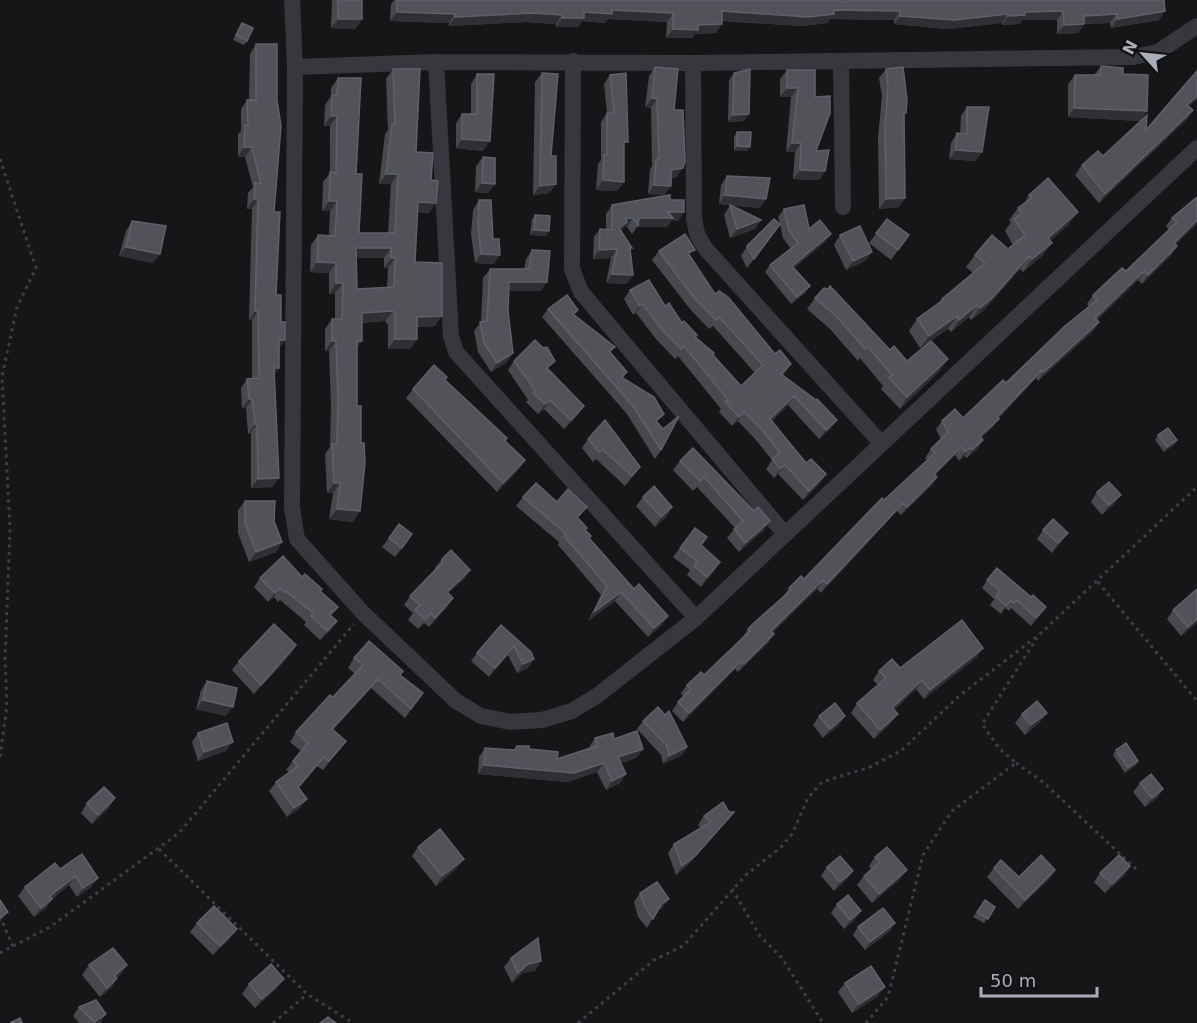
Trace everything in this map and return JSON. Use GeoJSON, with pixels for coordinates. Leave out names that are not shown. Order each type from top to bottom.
{"type":"FeatureCollection","features":[{"type":"Feature","properties":{"kind":"street"},"geometry":{"type":"LineString","coordinates":[[292,0],[295,67],[292,524],[297,539],[363,613],[456,701],[482,716],[510,722],[543,720],[572,711],[598,695],[696,618],[880,442],[1197,148]]}},
{"type":"Feature","properties":{"kind":"street"},"geometry":{"type":"LineString","coordinates":[[295,67],[436,62],[693,63],[1133,57],[1158,52],[1197,26]]}},
{"type":"Feature","properties":{"kind":"street"},"geometry":{"type":"LineString","coordinates":[[573,61],[572,269],[575,281],[581,292],[784,533]]}},
{"type":"Feature","properties":{"kind":"street"},"geometry":{"type":"LineString","coordinates":[[841,61],[843,207]]}},
{"type":"Feature","properties":{"kind":"street"},"geometry":{"type":"LineString","coordinates":[[436,62],[451,336],[456,352],[696,618]]}},
{"type":"Feature","properties":{"kind":"street"},"geometry":{"type":"LineString","coordinates":[[693,63],[694,218],[697,234],[705,248],[880,442]]}},
{"type":"Feature","properties":{"kind":"path"},"geometry":{"type":"LineString","coordinates":[[0,159],[36,268],[18,307],[2,376],[10,530],[6,639],[7,706],[0,757]]}},
{"type":"Feature","properties":{"kind":"path"},"geometry":{"type":"LineString","coordinates":[[578,1023],[654,960],[684,946],[732,889],[746,875],[774,855],[792,834],[808,798],[822,782],[879,763],[902,750],[959,696],[1040,634],[1197,488]]}},
{"type":"Feature","properties":{"kind":"path"},"geometry":{"type":"LineString","coordinates":[[1098,582],[1197,701]]}},
{"type":"Feature","properties":{"kind":"path"},"geometry":{"type":"LineString","coordinates":[[0,953],[50,927],[179,833],[206,804],[363,613]]}},
{"type":"Feature","properties":{"kind":"path"},"geometry":{"type":"LineString","coordinates":[[1040,634],[982,724],[999,748],[1043,782],[1136,869]]}},
{"type":"Feature","properties":{"kind":"path"},"geometry":{"type":"LineString","coordinates":[[867,1023],[888,998],[923,855],[952,811],[1016,763]]}},
{"type":"Feature","properties":{"kind":"path"},"geometry":{"type":"LineString","coordinates":[[159,849],[307,994],[353,1023]]}},
{"type":"Feature","properties":{"kind":"path"},"geometry":{"type":"LineString","coordinates":[[732,889],[760,936],[782,958],[823,1023]]}},
{"type":"Feature","properties":{"kind":"path"},"geometry":{"type":"LineString","coordinates":[[0,916],[13,947]]}},
{"type":"Feature","properties":{"kind":"path"},"geometry":{"type":"LineString","coordinates":[[273,1023],[307,994]]}},
{"type":"Feature","properties":{"kind":"building"},"geometry":{"type":"Polygon","coordinates":[[[338,0],[362,0],[362,19],[338,19],[338,0]]]}},
{"type":"Feature","properties":{"kind":"building"},"geometry":{"type":"Polygon","coordinates":[[[397,0],[837,0],[847,2],[847,0],[1164,0],[1165,11],[1117,19],[1117,14],[1084,16],[1084,24],[1064,25],[1063,11],[1025,12],[1025,15],[1008,16],[1008,14],[954,20],[900,16],[900,11],[834,10],[834,14],[808,17],[722,11],[722,24],[698,25],[698,30],[673,29],[673,13],[612,10],[612,14],[584,12],[584,18],[562,18],[562,15],[533,13],[455,17],[455,14],[397,12],[397,0]]]}},
{"type":"Feature","properties":{"kind":"building"},"geometry":{"type":"Polygon","coordinates":[[[242,23],[253,28],[247,41],[236,35],[242,23]]]}},
{"type":"Feature","properties":{"kind":"building"},"geometry":{"type":"Polygon","coordinates":[[[256,44],[277,44],[277,100],[281,126],[274,212],[280,212],[276,295],[281,295],[281,322],[285,322],[285,340],[279,340],[279,368],[274,368],[279,478],[258,479],[257,424],[255,424],[252,399],[249,399],[247,379],[259,378],[258,311],[255,311],[258,200],[254,199],[255,183],[261,184],[252,147],[244,147],[245,125],[248,125],[247,100],[256,100],[256,44]]]}},
{"type":"Feature","properties":{"kind":"building"},"geometry":{"type":"Polygon","coordinates":[[[1101,66],[1123,68],[1123,74],[1148,75],[1147,111],[1074,108],[1075,75],[1100,75],[1101,66]]]}},
{"type":"Feature","properties":{"kind":"building"},"geometry":{"type":"Polygon","coordinates":[[[655,67],[678,69],[674,110],[683,110],[685,161],[683,168],[671,170],[671,186],[654,185],[656,160],[659,159],[657,99],[652,98],[655,67]]]}},
{"type":"Feature","properties":{"kind":"building"},"geometry":{"type":"Polygon","coordinates":[[[903,67],[907,100],[906,113],[904,113],[905,198],[886,199],[885,127],[888,87],[886,69],[903,67]]]}},
{"type":"Feature","properties":{"kind":"building"},"geometry":{"type":"Polygon","coordinates":[[[393,69],[420,69],[416,152],[433,153],[431,180],[438,181],[436,203],[418,202],[415,262],[442,263],[442,316],[417,317],[417,339],[395,339],[393,311],[362,313],[362,341],[357,341],[357,406],[361,406],[361,443],[364,443],[365,463],[360,511],[337,509],[340,483],[334,483],[332,444],[337,444],[338,396],[336,341],[332,341],[332,319],[342,319],[343,283],[336,283],[336,263],[317,262],[318,235],[335,236],[337,201],[329,201],[330,172],[336,173],[337,116],[331,116],[332,95],[337,95],[338,78],[361,78],[356,174],[362,174],[359,233],[395,233],[398,174],[386,174],[392,124],[395,124],[393,69]],[[356,248],[357,289],[394,287],[395,258],[391,258],[391,248],[356,248]]]}},
{"type":"Feature","properties":{"kind":"building"},"geometry":{"type":"Polygon","coordinates":[[[750,69],[749,114],[733,115],[734,73],[750,69]]]}},
{"type":"Feature","properties":{"kind":"building"},"geometry":{"type":"Polygon","coordinates":[[[787,70],[815,70],[815,97],[830,96],[830,113],[816,151],[829,150],[825,171],[800,170],[801,143],[792,143],[798,88],[787,88],[787,70]]]}},
{"type":"Feature","properties":{"kind":"building"},"geometry":{"type":"Polygon","coordinates":[[[1197,71],[1197,96],[1187,105],[1193,110],[1105,194],[1082,165],[1098,151],[1103,156],[1147,115],[1146,130],[1197,71]]]}},
{"type":"Feature","properties":{"kind":"building"},"geometry":{"type":"Polygon","coordinates":[[[542,73],[558,74],[551,156],[556,156],[556,184],[540,186],[542,73]]]}},
{"type":"Feature","properties":{"kind":"building"},"geometry":{"type":"Polygon","coordinates":[[[626,73],[628,142],[624,142],[624,182],[603,180],[604,155],[607,155],[607,113],[614,113],[610,75],[626,73]]]}},
{"type":"Feature","properties":{"kind":"building"},"geometry":{"type":"Polygon","coordinates":[[[477,74],[494,74],[490,141],[462,139],[462,114],[477,114],[477,74]]]}},
{"type":"Feature","properties":{"kind":"building"},"geometry":{"type":"Polygon","coordinates":[[[967,107],[989,107],[982,152],[956,150],[957,133],[967,134],[967,107]]]}},
{"type":"Feature","properties":{"kind":"building"},"geometry":{"type":"Polygon","coordinates":[[[737,132],[751,132],[750,147],[737,146],[737,132]]]}},
{"type":"Feature","properties":{"kind":"building"},"geometry":{"type":"Polygon","coordinates":[[[483,157],[495,158],[495,184],[482,183],[483,157]]]}},
{"type":"Feature","properties":{"kind":"building"},"geometry":{"type":"Polygon","coordinates":[[[727,176],[770,178],[766,199],[725,195],[727,176]]]}},
{"type":"Feature","properties":{"kind":"building"},"geometry":{"type":"Polygon","coordinates":[[[1048,178],[1078,212],[1048,238],[1052,243],[1032,259],[1029,256],[993,297],[980,308],[977,305],[959,320],[957,316],[929,336],[917,319],[943,300],[985,263],[975,255],[992,235],[1008,249],[1025,235],[1014,219],[1022,213],[1018,208],[1032,198],[1029,195],[1048,178]]]}},
{"type":"Feature","properties":{"kind":"building"},"geometry":{"type":"Polygon","coordinates":[[[670,195],[670,200],[684,200],[684,212],[668,212],[673,218],[639,218],[638,225],[633,218],[626,218],[627,222],[619,228],[632,248],[630,248],[633,275],[612,274],[617,249],[599,250],[600,229],[612,230],[612,205],[670,195]]]}},
{"type":"Feature","properties":{"kind":"building"},"geometry":{"type":"Polygon","coordinates":[[[1197,197],[1197,220],[1174,243],[1177,246],[1148,275],[1144,271],[1095,318],[1099,322],[1044,372],[1042,370],[997,417],[999,419],[980,436],[983,440],[973,449],[970,448],[965,452],[961,447],[934,474],[937,477],[907,507],[903,503],[827,584],[823,580],[771,631],[774,634],[744,664],[741,661],[689,713],[678,702],[691,689],[687,685],[701,672],[704,675],[750,631],[748,629],[755,622],[791,590],[789,588],[801,576],[804,579],[882,498],[884,500],[935,453],[931,449],[948,432],[942,421],[955,409],[963,418],[1003,380],[1006,383],[1065,326],[1097,300],[1093,295],[1122,268],[1126,271],[1177,222],[1172,218],[1197,197]]]}},
{"type":"Feature","properties":{"kind":"building"},"geometry":{"type":"Polygon","coordinates":[[[479,200],[491,200],[493,239],[499,239],[500,255],[481,254],[478,225],[479,200]]]}},
{"type":"Feature","properties":{"kind":"building"},"geometry":{"type":"Polygon","coordinates":[[[730,205],[761,220],[737,229],[730,205]]]}},
{"type":"Feature","properties":{"kind":"building"},"geometry":{"type":"Polygon","coordinates":[[[804,205],[809,229],[820,220],[831,234],[792,266],[810,286],[797,297],[770,265],[798,243],[789,231],[784,209],[804,205]]]}},
{"type":"Feature","properties":{"kind":"building"},"geometry":{"type":"Polygon","coordinates":[[[535,215],[550,216],[549,231],[534,230],[535,215]]]}},
{"type":"Feature","properties":{"kind":"building"},"geometry":{"type":"Polygon","coordinates":[[[774,219],[780,224],[754,259],[747,246],[774,219]]]}},
{"type":"Feature","properties":{"kind":"building"},"geometry":{"type":"Polygon","coordinates":[[[887,219],[909,235],[898,250],[876,233],[887,219]]]}},
{"type":"Feature","properties":{"kind":"building"},"geometry":{"type":"Polygon","coordinates":[[[132,221],[166,226],[160,254],[126,247],[132,221]]]}},
{"type":"Feature","properties":{"kind":"building"},"geometry":{"type":"Polygon","coordinates":[[[860,226],[872,252],[853,261],[840,235],[860,226]]]}},
{"type":"Feature","properties":{"kind":"building"},"geometry":{"type":"Polygon","coordinates":[[[685,234],[695,250],[688,253],[715,294],[719,291],[728,297],[775,354],[780,350],[791,364],[781,374],[817,399],[837,420],[826,430],[794,396],[770,419],[806,463],[811,459],[826,474],[809,491],[785,465],[780,469],[772,459],[780,453],[763,431],[744,412],[739,417],[725,402],[728,400],[684,346],[681,349],[662,330],[643,304],[640,306],[630,290],[649,280],[665,306],[669,303],[682,323],[684,321],[697,335],[695,337],[714,353],[713,355],[741,386],[763,365],[719,317],[716,320],[696,300],[659,251],[685,234]]]}},
{"type":"Feature","properties":{"kind":"building"},"geometry":{"type":"Polygon","coordinates":[[[532,250],[550,251],[547,282],[509,282],[508,311],[513,353],[497,363],[484,343],[480,322],[487,321],[490,269],[529,269],[532,250]]]}},
{"type":"Feature","properties":{"kind":"building"},"geometry":{"type":"Polygon","coordinates":[[[830,286],[890,350],[894,346],[907,361],[931,341],[948,359],[907,397],[889,378],[892,375],[868,347],[865,349],[838,318],[815,298],[824,288],[828,289],[830,286]]]}},
{"type":"Feature","properties":{"kind":"building"},"geometry":{"type":"Polygon","coordinates":[[[567,295],[578,310],[573,314],[615,347],[609,351],[627,372],[621,377],[654,397],[664,414],[656,421],[663,429],[679,416],[661,450],[633,406],[548,309],[567,295]]]}},
{"type":"Feature","properties":{"kind":"building"},"geometry":{"type":"Polygon","coordinates":[[[535,340],[543,348],[547,347],[555,361],[547,368],[584,406],[571,420],[550,400],[545,404],[533,393],[535,390],[514,361],[535,340]]]}},
{"type":"Feature","properties":{"kind":"building"},"geometry":{"type":"Polygon","coordinates":[[[434,365],[447,377],[445,380],[507,438],[505,441],[525,460],[503,483],[413,389],[434,365]]]}},
{"type":"Feature","properties":{"kind":"building"},"geometry":{"type":"Polygon","coordinates":[[[605,420],[640,467],[632,476],[602,449],[599,452],[588,439],[605,420]]]}},
{"type":"Feature","properties":{"kind":"building"},"geometry":{"type":"Polygon","coordinates":[[[1168,428],[1177,440],[1167,447],[1158,435],[1168,428]]]}},
{"type":"Feature","properties":{"kind":"building"},"geometry":{"type":"Polygon","coordinates":[[[693,448],[754,511],[758,507],[770,521],[745,543],[734,529],[743,521],[704,477],[700,481],[680,461],[693,448]]]}},
{"type":"Feature","properties":{"kind":"building"},"geometry":{"type":"Polygon","coordinates":[[[1109,482],[1121,495],[1109,505],[1097,492],[1109,482]]]}},
{"type":"Feature","properties":{"kind":"building"},"geometry":{"type":"Polygon","coordinates":[[[536,483],[557,502],[568,489],[587,507],[577,517],[587,528],[585,530],[591,536],[589,538],[634,589],[639,584],[668,616],[654,628],[621,592],[594,612],[607,586],[564,536],[566,534],[523,497],[536,483]]]}},
{"type":"Feature","properties":{"kind":"building"},"geometry":{"type":"Polygon","coordinates":[[[654,486],[672,507],[661,517],[643,497],[654,486]]]}},
{"type":"Feature","properties":{"kind":"building"},"geometry":{"type":"Polygon","coordinates":[[[245,501],[275,501],[274,521],[282,542],[256,552],[245,523],[245,501]]]}},
{"type":"Feature","properties":{"kind":"building"},"geometry":{"type":"Polygon","coordinates":[[[1053,519],[1068,533],[1058,543],[1043,530],[1053,519]]]}},
{"type":"Feature","properties":{"kind":"building"},"geometry":{"type":"Polygon","coordinates":[[[399,524],[412,534],[402,548],[389,538],[399,524]]]}},
{"type":"Feature","properties":{"kind":"building"},"geometry":{"type":"Polygon","coordinates":[[[695,528],[707,537],[701,545],[720,562],[707,577],[694,566],[697,561],[680,548],[695,528]]]}},
{"type":"Feature","properties":{"kind":"building"},"geometry":{"type":"Polygon","coordinates":[[[451,550],[470,570],[447,592],[453,598],[435,618],[431,613],[425,620],[415,610],[420,605],[410,596],[442,563],[442,559],[451,550]]]}},
{"type":"Feature","properties":{"kind":"building"},"geometry":{"type":"Polygon","coordinates":[[[283,556],[302,577],[305,574],[338,607],[330,615],[337,621],[327,631],[311,616],[313,613],[286,591],[285,593],[280,588],[275,593],[260,578],[283,556]]]}},
{"type":"Feature","properties":{"kind":"building"},"geometry":{"type":"Polygon","coordinates":[[[997,568],[1046,607],[1036,618],[1017,600],[1014,603],[1011,600],[1006,606],[996,597],[1000,591],[987,580],[997,568]]]}},
{"type":"Feature","properties":{"kind":"building"},"geometry":{"type":"Polygon","coordinates":[[[1197,589],[1197,619],[1188,627],[1173,610],[1197,589]]]}},
{"type":"Feature","properties":{"kind":"building"},"geometry":{"type":"Polygon","coordinates":[[[962,620],[983,648],[930,690],[922,680],[892,708],[898,714],[880,730],[857,703],[886,678],[879,671],[892,659],[900,668],[962,620]]]}},
{"type":"Feature","properties":{"kind":"building"},"geometry":{"type":"Polygon","coordinates":[[[274,624],[296,645],[261,685],[239,661],[274,624]]]}},
{"type":"Feature","properties":{"kind":"building"},"geometry":{"type":"Polygon","coordinates":[[[501,625],[531,652],[534,659],[523,664],[514,646],[495,668],[477,653],[501,625]]]}},
{"type":"Feature","properties":{"kind":"building"},"geometry":{"type":"Polygon","coordinates":[[[369,641],[403,671],[400,675],[423,693],[411,709],[378,679],[332,729],[346,741],[329,761],[324,757],[298,787],[307,799],[294,808],[276,782],[298,766],[293,761],[308,743],[296,732],[330,695],[333,697],[363,665],[354,658],[369,641]]]}},
{"type":"Feature","properties":{"kind":"building"},"geometry":{"type":"Polygon","coordinates":[[[207,681],[237,688],[233,707],[203,700],[207,681]]]}},
{"type":"Feature","properties":{"kind":"building"},"geometry":{"type":"Polygon","coordinates":[[[1037,701],[1047,713],[1031,725],[1022,714],[1037,701]]]}},
{"type":"Feature","properties":{"kind":"building"},"geometry":{"type":"Polygon","coordinates":[[[835,703],[845,716],[830,729],[819,716],[835,703]]]}},
{"type":"Feature","properties":{"kind":"building"},"geometry":{"type":"Polygon","coordinates":[[[658,707],[665,715],[669,711],[687,747],[669,756],[667,746],[643,721],[658,707]]]}},
{"type":"Feature","properties":{"kind":"building"},"geometry":{"type":"Polygon","coordinates":[[[227,723],[233,742],[204,752],[198,733],[227,723]]]}},
{"type":"Feature","properties":{"kind":"building"},"geometry":{"type":"Polygon","coordinates":[[[637,731],[643,749],[618,757],[626,774],[612,781],[604,763],[574,773],[484,765],[485,748],[515,750],[517,746],[529,746],[529,749],[558,752],[557,759],[597,746],[595,738],[613,733],[614,739],[637,731]]]}},
{"type":"Feature","properties":{"kind":"building"},"geometry":{"type":"Polygon","coordinates":[[[1126,743],[1138,761],[1128,768],[1116,750],[1126,743]]]}},
{"type":"Feature","properties":{"kind":"building"},"geometry":{"type":"Polygon","coordinates":[[[1151,774],[1163,789],[1152,798],[1140,783],[1151,774]]]}},
{"type":"Feature","properties":{"kind":"building"},"geometry":{"type":"Polygon","coordinates":[[[104,787],[115,798],[98,815],[87,803],[104,787]]]}},
{"type":"Feature","properties":{"kind":"building"},"geometry":{"type":"Polygon","coordinates":[[[723,802],[729,812],[734,812],[695,856],[682,866],[674,844],[711,822],[704,816],[723,802]]]}},
{"type":"Feature","properties":{"kind":"building"},"geometry":{"type":"Polygon","coordinates":[[[440,829],[464,859],[442,876],[418,847],[440,829]]]}},
{"type":"Feature","properties":{"kind":"building"},"geometry":{"type":"Polygon","coordinates":[[[887,847],[907,870],[879,894],[864,876],[880,862],[875,857],[887,847]]]}},
{"type":"Feature","properties":{"kind":"building"},"geometry":{"type":"Polygon","coordinates":[[[82,854],[98,878],[83,888],[76,876],[50,896],[52,899],[41,908],[25,887],[55,863],[60,869],[82,854]]]}},
{"type":"Feature","properties":{"kind":"building"},"geometry":{"type":"Polygon","coordinates":[[[1041,855],[1055,870],[1025,900],[994,868],[1001,860],[1019,877],[1041,855]]]}},
{"type":"Feature","properties":{"kind":"building"},"geometry":{"type":"Polygon","coordinates":[[[1119,855],[1130,866],[1112,884],[1100,873],[1119,855]]]}},
{"type":"Feature","properties":{"kind":"building"},"geometry":{"type":"Polygon","coordinates":[[[840,856],[853,871],[840,882],[827,867],[840,856]]]}},
{"type":"Feature","properties":{"kind":"building"},"geometry":{"type":"Polygon","coordinates":[[[657,882],[669,899],[662,903],[653,919],[640,893],[657,882]]]}},
{"type":"Feature","properties":{"kind":"building"},"geometry":{"type":"Polygon","coordinates":[[[848,895],[861,911],[850,920],[837,904],[848,895]]]}},
{"type":"Feature","properties":{"kind":"building"},"geometry":{"type":"Polygon","coordinates":[[[0,900],[8,912],[0,918],[0,900]]]}},
{"type":"Feature","properties":{"kind":"building"},"geometry":{"type":"Polygon","coordinates":[[[985,900],[995,907],[988,919],[977,912],[985,900]]]}},
{"type":"Feature","properties":{"kind":"building"},"geometry":{"type":"Polygon","coordinates":[[[214,906],[237,929],[220,946],[197,923],[214,906]]]}},
{"type":"Feature","properties":{"kind":"building"},"geometry":{"type":"Polygon","coordinates":[[[883,908],[895,923],[870,942],[858,927],[883,908]]]}},
{"type":"Feature","properties":{"kind":"building"},"geometry":{"type":"Polygon","coordinates":[[[538,938],[541,961],[528,964],[518,973],[511,958],[538,938]]]}},
{"type":"Feature","properties":{"kind":"building"},"geometry":{"type":"Polygon","coordinates":[[[113,948],[127,965],[114,976],[117,978],[107,988],[89,965],[113,948]]]}},
{"type":"Feature","properties":{"kind":"building"},"geometry":{"type":"Polygon","coordinates":[[[271,964],[284,979],[262,999],[249,984],[271,964]]]}},
{"type":"Feature","properties":{"kind":"building"},"geometry":{"type":"Polygon","coordinates":[[[871,966],[885,987],[859,1004],[845,983],[871,966]]]}},
{"type":"Feature","properties":{"kind":"building"},"geometry":{"type":"Polygon","coordinates":[[[96,1000],[106,1014],[94,1022],[79,1007],[96,1000]]]}},
{"type":"Feature","properties":{"kind":"building"},"geometry":{"type":"Polygon","coordinates":[[[328,1017],[336,1023],[320,1023],[328,1017]]]}},
{"type":"Feature","properties":{"kind":"building"},"geometry":{"type":"Polygon","coordinates":[[[20,1018],[22,1023],[10,1023],[20,1018]]]}}]}
